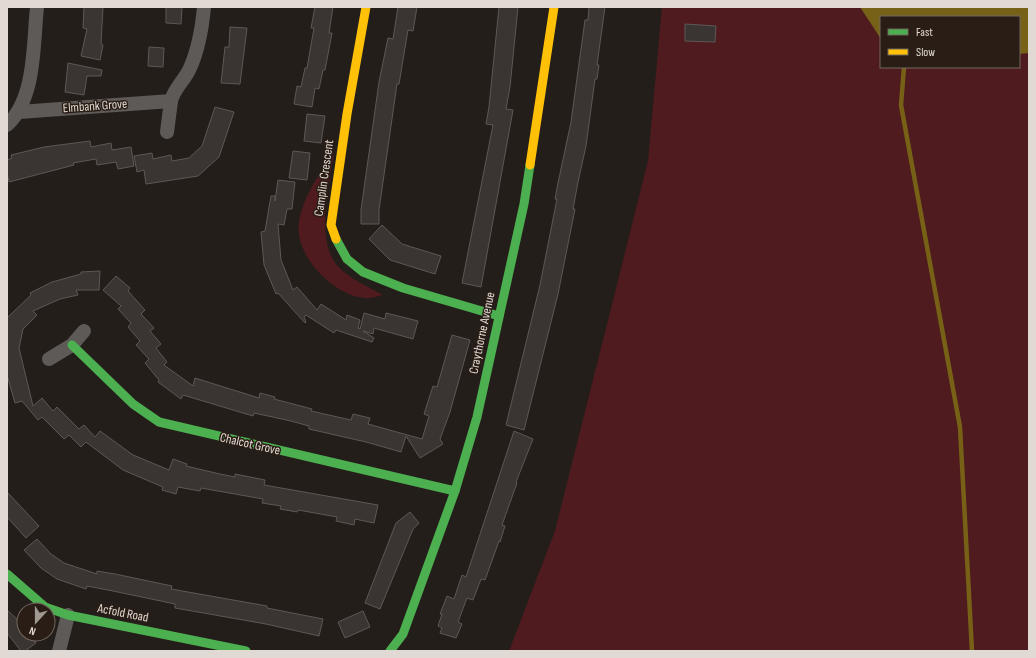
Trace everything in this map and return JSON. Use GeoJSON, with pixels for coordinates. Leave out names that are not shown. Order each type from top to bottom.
{"type":"FeatureCollection","features":[{"type":"Feature","properties":{"kind":"street"},"geometry":{"type":"LineString","coordinates":[[7,125],[19,112],[26,90],[34,54],[37,7]]}},
{"type":"Feature","properties":{"kind":"street"},"geometry":{"type":"LineString","coordinates":[[167,132],[172,94],[189,70],[200,42],[204,7]]}},
{"type":"Feature","properties":{"kind":"street","name":"Camplin Crescent"},"geometry":{"type":"LineString","coordinates":[[366,7],[347,114],[331,225],[338,246],[347,260],[363,272],[403,288],[499,316]]}},
{"type":"Feature","properties":{"kind":"street","name":"Craythorne Avenue"},"geometry":{"type":"LineString","coordinates":[[390,651],[403,634],[455,491],[477,417],[524,204],[554,7]]}},
{"type":"Feature","properties":{"kind":"street","name":"Elmbank Grove"},"geometry":{"type":"LineString","coordinates":[[19,112],[171,101]]}},
{"type":"Feature","properties":{"kind":"street"},"geometry":{"type":"LineString","coordinates":[[49,359],[72,345],[84,331]]}},
{"type":"Feature","properties":{"kind":"street","name":"Chalcot Grove"},"geometry":{"type":"LineString","coordinates":[[72,345],[133,404],[159,422],[455,491]]}},
{"type":"Feature","properties":{"kind":"street","name":"Acfold Road"},"geometry":{"type":"LineString","coordinates":[[7,574],[45,606],[68,615],[246,651]]}},
{"type":"Feature","properties":{"kind":"street"},"geometry":{"type":"LineString","coordinates":[[59,651],[68,615]]}},
{"type":"Feature","properties":{"kind":"shaded area"},"geometry":{"type":"Polygon","coordinates":[[[662,7],[1029,7],[1029,651],[509,651],[555,531],[648,161],[662,7]]]}},
{"type":"Feature","properties":{"kind":"shaded area"},"geometry":{"type":"Polygon","coordinates":[[[860,7],[1029,7],[1029,53],[1020,54],[1020,16],[880,16],[880,37],[860,7]]]}},
{"type":"Feature","properties":{"kind":"shaded area"},"geometry":{"type":"Polygon","coordinates":[[[334,153],[325,216],[325,233],[328,248],[334,261],[344,272],[383,295],[365,298],[340,290],[318,271],[302,247],[299,234],[299,221],[304,202],[313,185],[334,153]]]}},
{"type":"Feature","properties":{"kind":"building"},"geometry":{"type":"Polygon","coordinates":[[[84,7],[103,7],[101,44],[103,45],[100,60],[81,56],[87,29],[83,28],[84,7]]]}},
{"type":"Feature","properties":{"kind":"building"},"geometry":{"type":"Polygon","coordinates":[[[166,7],[182,7],[181,24],[166,23],[166,7]]]}},
{"type":"Feature","properties":{"kind":"building"},"geometry":{"type":"Polygon","coordinates":[[[315,7],[333,7],[329,33],[332,33],[325,70],[323,70],[319,89],[315,88],[312,107],[294,104],[297,86],[301,87],[305,68],[307,68],[314,28],[311,28],[315,7]]]}},
{"type":"Feature","properties":{"kind":"building"},"geometry":{"type":"Polygon","coordinates":[[[398,7],[417,7],[413,31],[408,30],[399,84],[397,84],[379,210],[379,224],[361,224],[361,210],[379,82],[388,38],[393,39],[398,7]]]}},
{"type":"Feature","properties":{"kind":"building"},"geometry":{"type":"Polygon","coordinates":[[[499,7],[518,7],[510,87],[506,109],[513,110],[481,287],[462,283],[493,125],[486,124],[499,7]]]}},
{"type":"Feature","properties":{"kind":"building"},"geometry":{"type":"Polygon","coordinates":[[[589,7],[605,7],[597,65],[599,65],[597,79],[595,79],[586,146],[558,294],[524,430],[506,425],[540,285],[557,199],[555,199],[558,183],[571,122],[585,20],[588,20],[589,7]]]}},
{"type":"Feature","properties":{"kind":"building"},"geometry":{"type":"Polygon","coordinates":[[[685,24],[716,26],[715,42],[685,41],[685,24]]]}},
{"type":"Feature","properties":{"kind":"building"},"geometry":{"type":"Polygon","coordinates":[[[230,27],[247,28],[240,84],[221,83],[225,47],[229,47],[230,27]]]}},
{"type":"Feature","properties":{"kind":"building"},"geometry":{"type":"Polygon","coordinates":[[[149,47],[164,48],[163,67],[148,66],[149,47]]]}},
{"type":"Feature","properties":{"kind":"building"},"geometry":{"type":"Polygon","coordinates":[[[68,63],[102,70],[101,76],[87,76],[84,95],[65,92],[68,63]]]}},
{"type":"Feature","properties":{"kind":"building"},"geometry":{"type":"Polygon","coordinates":[[[215,107],[234,112],[219,157],[198,176],[146,184],[144,170],[137,172],[134,156],[152,153],[153,159],[171,155],[172,161],[189,158],[202,146],[215,107]]]}},
{"type":"Feature","properties":{"kind":"building"},"geometry":{"type":"Polygon","coordinates":[[[307,114],[325,116],[321,143],[304,141],[307,114]]]}},
{"type":"Feature","properties":{"kind":"building"},"geometry":{"type":"Polygon","coordinates":[[[90,141],[91,147],[111,143],[112,150],[131,147],[134,166],[118,169],[116,162],[97,165],[96,159],[73,163],[74,165],[9,182],[7,160],[12,158],[11,155],[44,147],[90,141]]]}},
{"type":"Feature","properties":{"kind":"building"},"geometry":{"type":"Polygon","coordinates":[[[293,151],[310,153],[307,180],[289,178],[293,151]]]}},
{"type":"Feature","properties":{"kind":"building"},"geometry":{"type":"Polygon","coordinates":[[[278,180],[295,182],[292,209],[287,209],[284,225],[278,224],[281,260],[293,290],[297,287],[317,310],[321,304],[346,320],[347,315],[360,320],[358,328],[360,329],[364,313],[385,319],[386,313],[418,321],[413,339],[374,328],[373,334],[363,331],[374,338],[372,342],[336,330],[334,333],[306,315],[304,317],[305,323],[278,293],[276,294],[264,265],[261,232],[265,231],[271,196],[275,196],[275,201],[278,180]]]}},
{"type":"Feature","properties":{"kind":"building"},"geometry":{"type":"Polygon","coordinates":[[[382,225],[402,244],[441,256],[435,274],[390,260],[369,239],[382,225]]]}},
{"type":"Feature","properties":{"kind":"building"},"geometry":{"type":"Polygon","coordinates":[[[100,271],[99,290],[76,290],[78,295],[60,299],[33,311],[37,315],[23,329],[19,348],[33,406],[42,398],[53,411],[57,407],[79,429],[84,425],[95,437],[100,431],[133,455],[169,470],[173,459],[187,464],[186,466],[220,474],[235,477],[235,474],[265,480],[264,485],[378,505],[374,523],[355,519],[354,525],[336,521],[337,517],[298,510],[297,512],[280,509],[281,506],[262,503],[263,499],[201,488],[200,491],[178,487],[176,494],[162,490],[163,487],[123,470],[86,442],[81,447],[69,435],[64,439],[42,417],[38,420],[22,401],[15,403],[7,375],[7,318],[31,295],[30,293],[52,282],[81,274],[81,272],[100,271]]]}},
{"type":"Feature","properties":{"kind":"building"},"geometry":{"type":"Polygon","coordinates":[[[116,276],[130,288],[128,291],[145,310],[141,314],[154,328],[150,331],[161,344],[156,348],[167,362],[164,365],[193,386],[195,378],[259,398],[260,393],[275,397],[274,399],[312,409],[311,411],[351,420],[353,414],[370,418],[368,424],[422,439],[429,416],[424,414],[433,386],[437,387],[452,335],[470,340],[450,412],[440,439],[443,444],[420,458],[406,436],[401,452],[366,442],[309,429],[309,426],[291,421],[254,413],[253,416],[183,395],[181,399],[158,382],[159,380],[145,363],[149,359],[136,345],[140,341],[128,327],[131,323],[118,309],[121,306],[103,290],[116,276]]]}},
{"type":"Feature","properties":{"kind":"building"},"geometry":{"type":"Polygon","coordinates":[[[514,431],[533,439],[516,482],[517,483],[502,525],[505,526],[500,542],[499,541],[485,580],[481,579],[473,600],[467,598],[458,622],[462,624],[456,638],[440,633],[442,628],[438,626],[442,614],[440,614],[447,596],[454,599],[462,575],[466,577],[514,431]]]}},
{"type":"Feature","properties":{"kind":"building"},"geometry":{"type":"Polygon","coordinates":[[[7,492],[39,526],[26,538],[7,517],[7,492]]]}},
{"type":"Feature","properties":{"kind":"building"},"geometry":{"type":"Polygon","coordinates":[[[410,512],[419,523],[413,529],[380,609],[365,603],[396,523],[410,512]]]}},
{"type":"Feature","properties":{"kind":"building"},"geometry":{"type":"Polygon","coordinates":[[[37,539],[51,554],[64,563],[97,574],[97,571],[115,574],[172,586],[171,589],[267,606],[267,608],[323,619],[319,636],[266,624],[175,608],[175,604],[113,591],[87,586],[86,589],[57,579],[41,568],[24,550],[37,539]]]}},
{"type":"Feature","properties":{"kind":"building"},"geometry":{"type":"Polygon","coordinates":[[[7,610],[16,618],[16,642],[36,643],[25,651],[21,651],[7,633],[7,610]]]}},
{"type":"Feature","properties":{"kind":"building"},"geometry":{"type":"Polygon","coordinates":[[[363,611],[370,627],[345,638],[338,622],[363,611]]]}},
{"type":"Feature","properties":{"kind":"waterway"},"geometry":{"type":"LineString","coordinates":[[904,68],[901,105],[960,427],[972,651]]}},
{"type":"Feature","properties":{"kind":"traffic: fast"},"geometry":{"type":"LineString","coordinates":[[390,651],[403,634],[455,491],[477,417],[524,204],[530,165]]}},
{"type":"Feature","properties":{"kind":"traffic: fast"},"geometry":{"type":"LineString","coordinates":[[336,239],[347,259],[363,272],[403,288],[499,316]]}},
{"type":"Feature","properties":{"kind":"traffic: fast"},"geometry":{"type":"LineString","coordinates":[[72,345],[133,404],[159,422],[455,491]]}},
{"type":"Feature","properties":{"kind":"traffic: fast"},"geometry":{"type":"LineString","coordinates":[[7,574],[45,607],[68,615],[246,651]]}},
{"type":"Feature","properties":{"kind":"traffic: slow"},"geometry":{"type":"LineString","coordinates":[[336,239],[331,225],[347,114],[366,7]]}},
{"type":"Feature","properties":{"kind":"traffic: slow"},"geometry":{"type":"LineString","coordinates":[[530,165],[554,7]]}}]}
